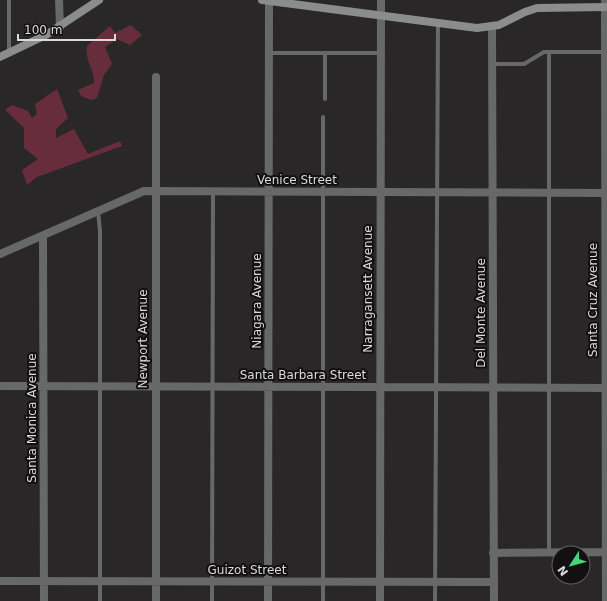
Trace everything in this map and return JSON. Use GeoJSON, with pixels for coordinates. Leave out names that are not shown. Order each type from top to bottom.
{"type":"FeatureCollection","features":[{"type":"Feature","properties":{"kind":"main road"},"geometry":{"type":"LineString","coordinates":[[0,57],[9,54],[60,27],[99,0]]}},
{"type":"Feature","properties":{"kind":"main road"},"geometry":{"type":"LineString","coordinates":[[266,0],[477,28],[492,26],[537,8],[606,5]]}},
{"type":"Feature","properties":{"kind":"street"},"geometry":{"type":"LineString","coordinates":[[59,0],[60,27]]}},
{"type":"Feature","properties":{"kind":"street","name":"Niagara Avenue"},"geometry":{"type":"LineString","coordinates":[[266,0],[270,53],[268,601]]}},
{"type":"Feature","properties":{"kind":"street","name":"Narragansett Avenue"},"geometry":{"type":"LineString","coordinates":[[380,601],[381,0]]}},
{"type":"Feature","properties":{"kind":"street","name":"Santa Cruz Avenue"},"geometry":{"type":"LineString","coordinates":[[606,5],[606,601]]}},
{"type":"Feature","properties":{"kind":"street","name":"Del Monte Avenue"},"geometry":{"type":"LineString","coordinates":[[492,26],[494,601]]}},
{"type":"Feature","properties":{"kind":"street","name":"Newport Avenue"},"geometry":{"type":"LineString","coordinates":[[156,77],[156,601]]}},
{"type":"Feature","properties":{"kind":"street","name":"Venice Street"},"geometry":{"type":"LineString","coordinates":[[0,254],[144,192],[436,191],[493,194],[606,193]]}},
{"type":"Feature","properties":{"kind":"street","name":"Santa Monica Avenue"},"geometry":{"type":"LineString","coordinates":[[43,236],[44,601]]}},
{"type":"Feature","properties":{"kind":"street","name":"Santa Barbara Street"},"geometry":{"type":"LineString","coordinates":[[0,386],[606,388]]}},
{"type":"Feature","properties":{"kind":"street"},"geometry":{"type":"LineString","coordinates":[[493,553],[605,552]]}},
{"type":"Feature","properties":{"kind":"street","name":"Guizot Street"},"geometry":{"type":"LineString","coordinates":[[0,581],[493,582]]}},
{"type":"Feature","properties":{"kind":"lane"},"geometry":{"type":"LineString","coordinates":[[9,0],[9,54]]}},
{"type":"Feature","properties":{"kind":"lane"},"geometry":{"type":"LineString","coordinates":[[435,601],[438,24]]}},
{"type":"Feature","properties":{"kind":"lane"},"geometry":{"type":"LineString","coordinates":[[493,64],[524,64],[542,53],[549,52],[606,52]]}},
{"type":"Feature","properties":{"kind":"lane"},"geometry":{"type":"LineString","coordinates":[[549,52],[549,552]]}},
{"type":"Feature","properties":{"kind":"lane"},"geometry":{"type":"LineString","coordinates":[[270,53],[381,53]]}},
{"type":"Feature","properties":{"kind":"lane"},"geometry":{"type":"LineString","coordinates":[[325,53],[325,99]]}},
{"type":"Feature","properties":{"kind":"lane"},"geometry":{"type":"LineString","coordinates":[[323,117],[323,601]]}},
{"type":"Feature","properties":{"kind":"lane"},"geometry":{"type":"LineString","coordinates":[[212,601],[213,192]]}},
{"type":"Feature","properties":{"kind":"lane"},"geometry":{"type":"LineString","coordinates":[[98,211],[100,231],[100,601]]}},
{"type":"Feature","properties":{"kind":"shaded area"},"geometry":{"type":"Polygon","coordinates":[[[131,25],[142,35],[130,45],[117,39],[105,47],[112,64],[104,75],[97,98],[91,100],[81,96],[78,90],[94,83],[93,73],[87,57],[87,46],[110,26],[115,33],[131,25]]]}},
{"type":"Feature","properties":{"kind":"shaded area"},"geometry":{"type":"Polygon","coordinates":[[[57,89],[68,118],[56,129],[56,138],[74,129],[88,154],[120,141],[122,146],[37,177],[27,185],[22,170],[38,159],[24,148],[24,128],[5,110],[12,105],[28,111],[32,118],[37,114],[35,104],[57,89]]]}}]}
